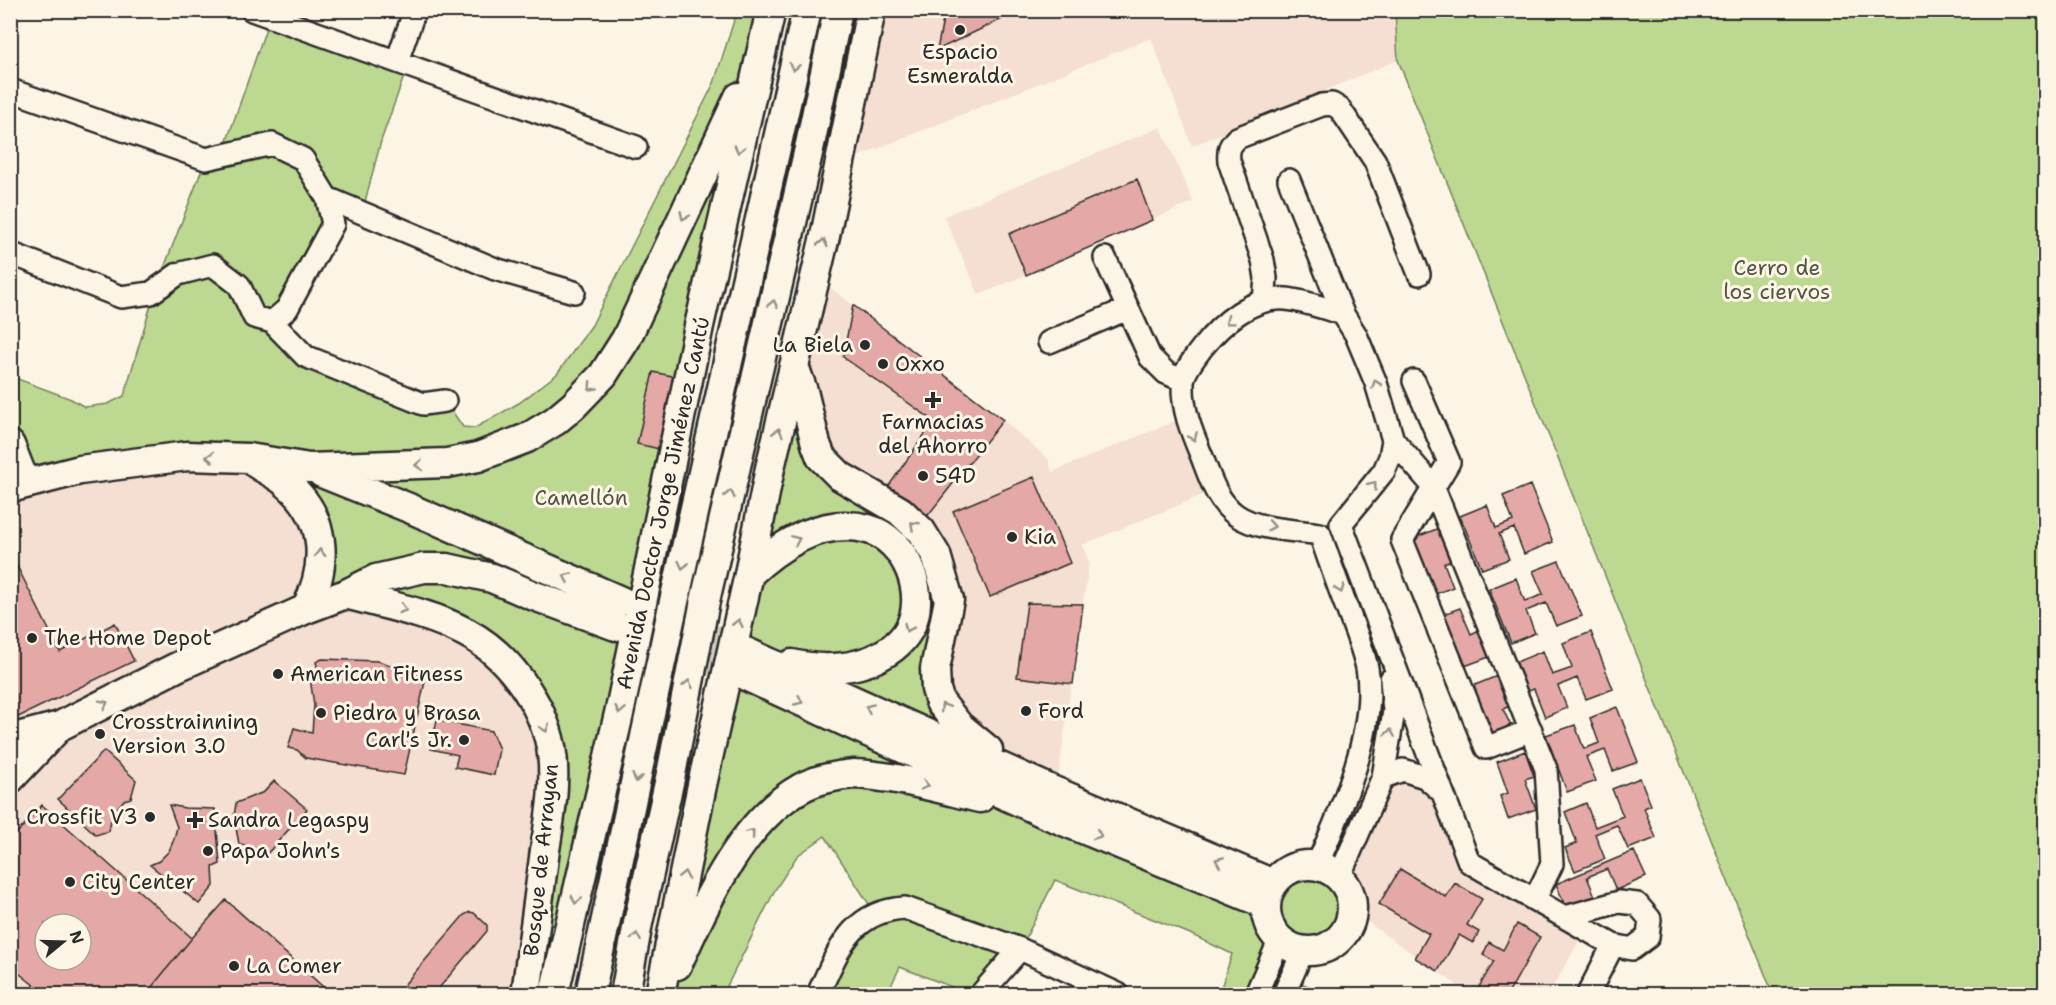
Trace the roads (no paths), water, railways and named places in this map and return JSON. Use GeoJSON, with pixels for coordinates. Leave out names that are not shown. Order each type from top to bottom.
{"type":"FeatureCollection","features":[{"type":"Feature","properties":{"kind":"street"},"geometry":{"type":"LineString","coordinates":[[252,10],[636,147]]}},
{"type":"Feature","properties":{"kind":"street"},"geometry":{"type":"LineString","coordinates":[[397,61],[415,10]]}},
{"type":"Feature","properties":{"kind":"street","name":"Avenida Doctor Jorge Jiménez Cantú"},"geometry":{"type":"LineString","coordinates":[[554,994],[621,705],[699,326],[771,10]]}},
{"type":"Feature","properties":{"kind":"street","name":"Avenida Doctor Jorge Jiménez Cantú"},"geometry":{"type":"LineString","coordinates":[[590,994],[673,606],[807,10]]}},
{"type":"Feature","properties":{"kind":"street"},"geometry":{"type":"LineString","coordinates":[[625,994],[705,601],[811,140],[838,10]]}},
{"type":"Feature","properties":{"kind":"street"},"geometry":{"type":"LineString","coordinates":[[662,994],[706,765],[750,574],[770,468],[825,236],[871,10]]}},
{"type":"Feature","properties":{"kind":"street"},"geometry":{"type":"LineString","coordinates":[[10,445],[18,486],[80,470],[188,456],[249,458],[309,468],[447,463],[478,458],[527,438],[555,421],[573,406],[603,375],[626,339],[762,49]]}},
{"type":"Feature","properties":{"kind":"street"},"geometry":{"type":"LineString","coordinates":[[10,90],[206,159],[272,144],[303,159],[327,198],[333,224],[288,309],[272,321]]}},
{"type":"Feature","properties":{"kind":"street"},"geometry":{"type":"LineString","coordinates":[[1264,301],[1266,278],[1263,260],[1229,161],[1228,150],[1230,144],[1237,138],[1322,105],[1332,104],[1340,109],[1375,161],[1419,274]]}},
{"type":"Feature","properties":{"kind":"street"},"geometry":{"type":"LineString","coordinates":[[1289,180],[1343,314],[1356,334],[1376,383],[1393,440],[1433,486],[1546,769],[1552,864],[1535,899]]}},
{"type":"Feature","properties":{"kind":"street"},"geometry":{"type":"LineString","coordinates":[[327,198],[495,269],[574,292]]}},
{"type":"Feature","properties":{"kind":"street"},"geometry":{"type":"LineString","coordinates":[[10,253],[121,297],[151,293],[178,274],[213,265],[239,285],[254,317],[272,321],[305,356],[423,404],[445,401]]}},
{"type":"Feature","properties":{"kind":"street"},"geometry":{"type":"LineString","coordinates":[[1105,258],[1150,357],[1166,373],[1182,380]]}},
{"type":"Feature","properties":{"kind":"street"},"geometry":{"type":"LineString","coordinates":[[1329,870],[1333,830],[1361,749],[1369,700],[1367,668],[1359,640],[1320,534],[1264,526],[1238,517],[1226,507],[1215,490],[1185,417],[1182,380],[1197,355],[1215,332],[1239,314],[1264,301],[1284,299],[1309,303],[1343,314]]}},
{"type":"Feature","properties":{"kind":"street"},"geometry":{"type":"LineString","coordinates":[[1049,342],[1127,309]]}},
{"type":"Feature","properties":{"kind":"street"},"geometry":{"type":"LineString","coordinates":[[665,491],[734,338]]}},
{"type":"Feature","properties":{"kind":"street"},"geometry":{"type":"LineString","coordinates":[[794,366],[821,457],[840,476],[900,511],[921,531],[936,555],[950,600],[934,676],[940,702],[959,726],[1009,765],[1050,803]]}},
{"type":"Feature","properties":{"kind":"street"},"geometry":{"type":"LineString","coordinates":[[1414,381],[1449,462],[1402,540],[1486,748],[1531,730]]}},
{"type":"Feature","properties":{"kind":"street"},"geometry":{"type":"LineString","coordinates":[[1393,440],[1390,457],[1384,471],[1341,524],[1469,862],[1613,945],[1632,949],[1648,937],[1650,919],[1637,904],[1618,902],[1565,917]]}},
{"type":"Feature","properties":{"kind":"street"},"geometry":{"type":"LineString","coordinates":[[249,458],[285,482],[306,504],[317,524],[321,549],[320,574],[316,589],[306,609]]}},
{"type":"Feature","properties":{"kind":"street"},"geometry":{"type":"LineString","coordinates":[[10,739],[60,726],[177,668],[306,609],[346,594],[376,579],[400,572],[424,568],[447,568],[618,613],[409,508],[309,468]]}},
{"type":"Feature","properties":{"kind":"street"},"geometry":{"type":"LineString","coordinates":[[750,574],[769,556],[796,539],[821,530],[848,526],[869,530],[894,544],[910,570],[916,598],[910,629],[902,640],[876,658],[859,664],[830,668],[748,661],[1050,803],[1269,894]]}},
{"type":"Feature","properties":{"kind":"street"},"geometry":{"type":"LineString","coordinates":[[1326,554],[1349,545]]}},
{"type":"Feature","properties":{"kind":"street","name":"Bosque de Arrayan"},"geometry":{"type":"LineString","coordinates":[[346,594],[415,613],[468,633],[492,649],[509,665],[542,717],[551,748],[553,784],[526,994]]}},
{"type":"Feature","properties":{"kind":"street"},"geometry":{"type":"LineString","coordinates":[[1329,870],[1356,840],[1381,782],[1394,711],[1389,655]]}},
{"type":"Feature","properties":{"kind":"street"},"geometry":{"type":"LineString","coordinates":[[10,779],[60,726]]}},
{"type":"Feature","properties":{"kind":"street"},"geometry":{"type":"LineString","coordinates":[[1381,782],[1403,770],[1425,777],[1442,793]]}},
{"type":"Feature","properties":{"kind":"street"},"geometry":{"type":"LineString","coordinates":[[662,994],[705,905],[741,846],[773,809],[803,786],[852,774],[867,775],[1050,803]]}},
{"type":"Feature","properties":{"kind":"street"},"geometry":{"type":"LineString","coordinates":[[1284,950],[1317,951],[1341,938],[1349,926],[1353,912],[1352,898],[1329,870],[1303,864],[1288,869],[1269,894],[1267,917],[1284,950],[1288,989]]}},
{"type":"Feature","properties":{"kind":"street"},"geometry":{"type":"LineString","coordinates":[[818,994],[844,941],[861,924],[892,909],[916,912],[1020,949],[1118,994]]}},
{"type":"Feature","properties":{"kind":"street"},"geometry":{"type":"LineString","coordinates":[[1588,994],[1613,945]]}},
{"type":"Feature","properties":{"kind":"street"},"geometry":{"type":"LineString","coordinates":[[981,994],[1020,949]]}},
{"type":"Feature","properties":{"kind":"street"},"geometry":{"type":"LineString","coordinates":[[1256,994],[1284,950]]}},
{"type":"Feature","properties":{"kind":"street"},"geometry":{"type":"LineString","coordinates":[[1264,994],[1284,950]]}},
{"type":"Feature","properties":{"kind":"tunnel"},"geometry":{"type":"LineString","coordinates":[[621,601],[746,652]]}},
{"type":"Feature","properties":{"kind":"tunnel"},"geometry":{"type":"LineString","coordinates":[[616,626],[746,676]]}},
{"type":"Feature","properties":{"kind":"place","name":"Espacio Esmeralda"},"geometry":{"type":"Point","coordinates":[960,30]}},
{"type":"Feature","properties":{"kind":"place","name":"La Biela"},"geometry":{"type":"Point","coordinates":[865,345]}},
{"type":"Feature","properties":{"kind":"place","name":"Oxxo"},"geometry":{"type":"Point","coordinates":[883,364]}},
{"type":"Feature","properties":{"kind":"place","name":"Farmacias del Ahorro"},"geometry":{"type":"Point","coordinates":[933,400]}},
{"type":"Feature","properties":{"kind":"place","name":"54D"},"geometry":{"type":"Point","coordinates":[923,476]}},
{"type":"Feature","properties":{"kind":"place","name":"Kia"},"geometry":{"type":"Point","coordinates":[1012,537]}},
{"type":"Feature","properties":{"kind":"place","name":"The Home Depot"},"geometry":{"type":"Point","coordinates":[32,638]}},
{"type":"Feature","properties":{"kind":"place","name":"American Fitness"},"geometry":{"type":"Point","coordinates":[278,674]}},
{"type":"Feature","properties":{"kind":"place","name":"Ford"},"geometry":{"type":"Point","coordinates":[1026,711]}},
{"type":"Feature","properties":{"kind":"place","name":"Piedra y Brasa"},"geometry":{"type":"Point","coordinates":[321,713]}},
{"type":"Feature","properties":{"kind":"place","name":"Crosstrainning Version 3.0"},"geometry":{"type":"Point","coordinates":[100,734]}},
{"type":"Feature","properties":{"kind":"place","name":"Carl's Jr."},"geometry":{"type":"Point","coordinates":[464,740]}},
{"type":"Feature","properties":{"kind":"place","name":"Crossfit V3"},"geometry":{"type":"Point","coordinates":[150,817]}},
{"type":"Feature","properties":{"kind":"place","name":"Sandra Legaspy"},"geometry":{"type":"Point","coordinates":[195,820]}},
{"type":"Feature","properties":{"kind":"place","name":"Papa John's"},"geometry":{"type":"Point","coordinates":[208,851]}},
{"type":"Feature","properties":{"kind":"place","name":"City Center"},"geometry":{"type":"Point","coordinates":[70,882]}},
{"type":"Feature","properties":{"kind":"place","name":"La Comer"},"geometry":{"type":"Point","coordinates":[234,966]}},
{"type":"Feature","properties":{"kind":"park label","name":"Cerro de los ciervos"},"geometry":{"type":"Point","coordinates":[1777,280]}},
{"type":"Feature","properties":{"kind":"park label","name":"Camellón"},"geometry":{"type":"Point","coordinates":[581,498]}}]}
